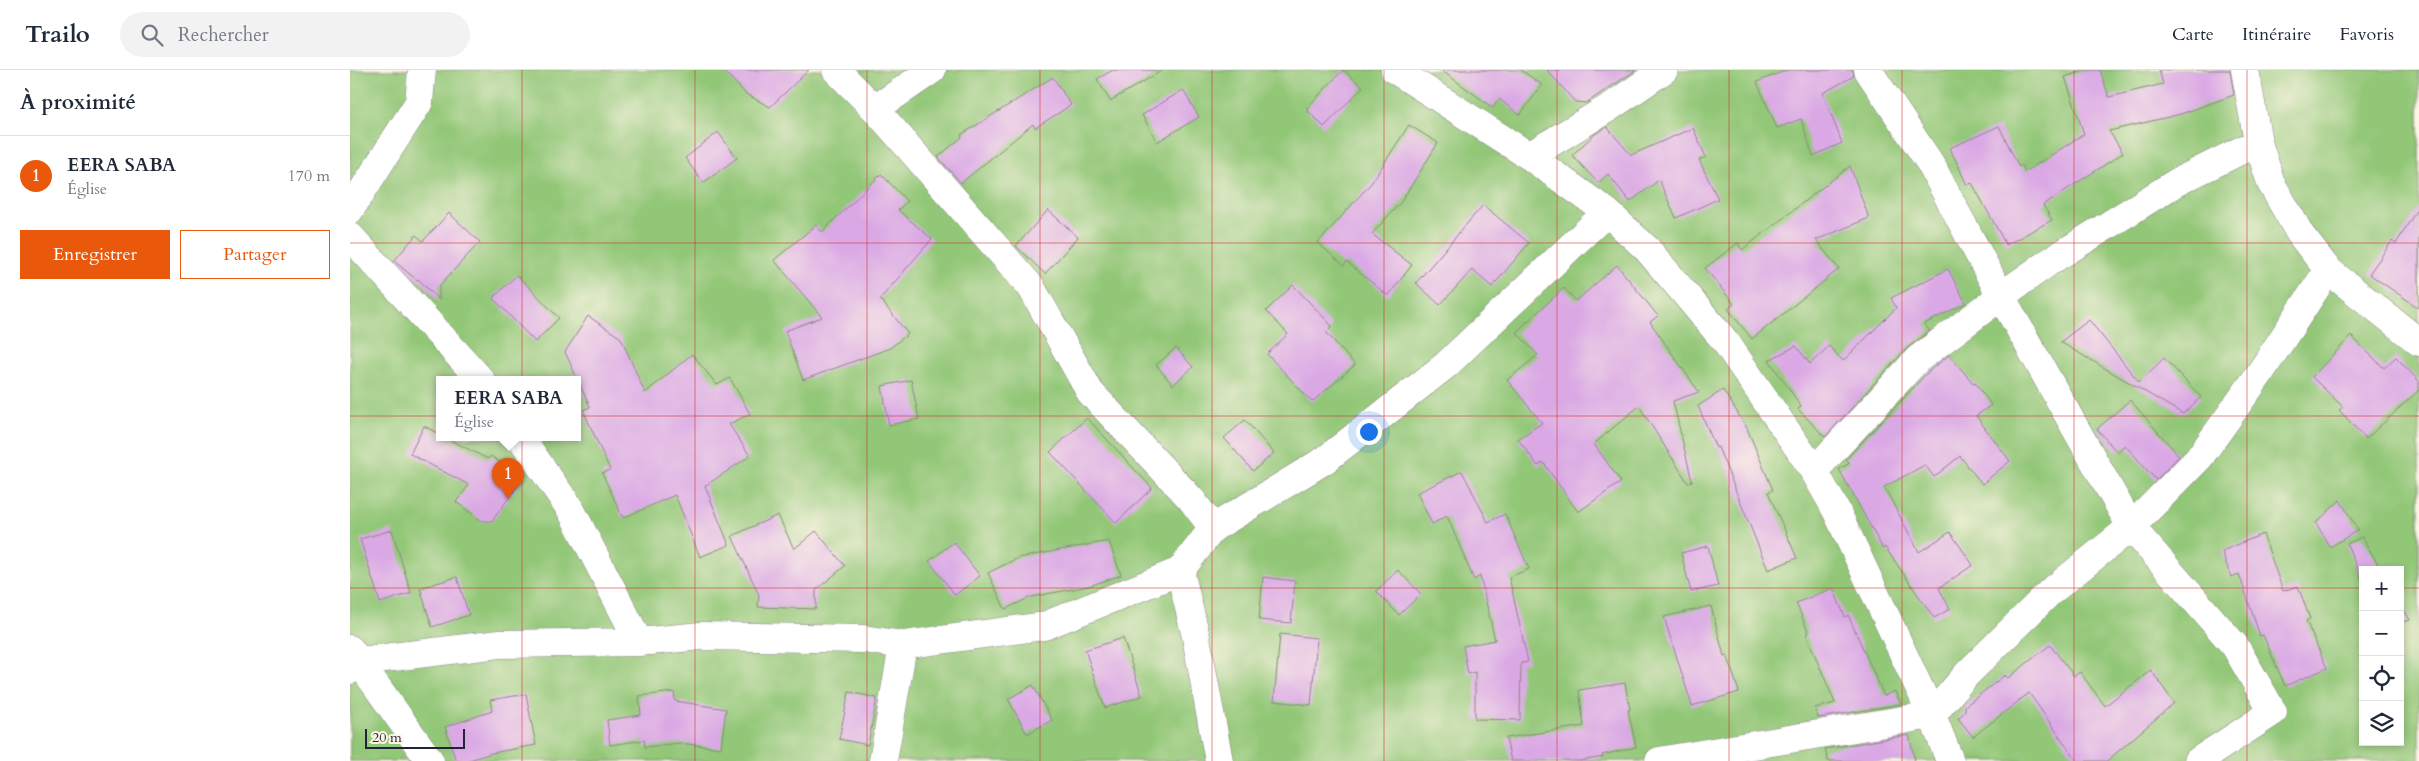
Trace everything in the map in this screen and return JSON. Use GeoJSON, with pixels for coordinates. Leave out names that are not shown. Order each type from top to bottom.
{"type":"FeatureCollection","features":[{"type":"Feature","properties":{"kind":"street"},"geometry":{"type":"LineString","coordinates":[[350,210],[419,102],[422,70]]}},
{"type":"Feature","properties":{"kind":"street"},"geometry":{"type":"LineString","coordinates":[[836,70],[875,109],[1031,287],[1090,392],[1191,499],[1213,528]]}},
{"type":"Feature","properties":{"kind":"street"},"geometry":{"type":"LineString","coordinates":[[875,109],[932,70]]}},
{"type":"Feature","properties":{"kind":"street"},"geometry":{"type":"LineString","coordinates":[[1396,70],[1529,156],[1607,212],[1647,250],[1725,341],[1814,471],[1836,510],[1932,715],[1950,761]]}},
{"type":"Feature","properties":{"kind":"street"},"geometry":{"type":"LineString","coordinates":[[1529,156],[1610,107],[1664,70]]}},
{"type":"Feature","properties":{"kind":"street"},"geometry":{"type":"LineString","coordinates":[[1868,70],[1930,163],[2001,296],[2131,527],[2235,646],[2273,712],[2198,761]]}},
{"type":"Feature","properties":{"kind":"street"},"geometry":{"type":"LineString","coordinates":[[2245,70],[2258,142],[2271,183],[2300,234],[2328,270],[2419,342]]}},
{"type":"Feature","properties":{"kind":"street"},"geometry":{"type":"LineString","coordinates":[[1814,471],[1918,359],[2001,296],[2049,262],[2177,182],[2258,142]]}},
{"type":"Feature","properties":{"kind":"street"},"geometry":{"type":"LineString","coordinates":[[353,660],[499,644],[639,642],[701,636],[863,639],[903,645],[1044,626],[1180,571],[1213,528],[1324,460],[1446,365],[1607,212]]}},
{"type":"Feature","properties":{"kind":"street"},"geometry":{"type":"LineString","coordinates":[[350,236],[477,376]]}},
{"type":"Feature","properties":{"kind":"street"},"geometry":{"type":"LineString","coordinates":[[1659,761],[1932,715],[1966,674],[2049,592],[2131,527],[2199,458],[2258,376],[2328,270]]}},
{"type":"Feature","properties":{"kind":"street"},"geometry":{"type":"LineString","coordinates":[[523,441],[571,510],[639,642]]}},
{"type":"Feature","properties":{"kind":"street"},"geometry":{"type":"LineString","coordinates":[[1180,571],[1196,637],[1218,761]]}},
{"type":"Feature","properties":{"kind":"street"},"geometry":{"type":"LineString","coordinates":[[883,761],[903,645]]}},
{"type":"Feature","properties":{"kind":"street"},"geometry":{"type":"LineString","coordinates":[[353,660],[430,761]]}},
{"type":"Feature","properties":{"kind":"green space"},"geometry":{"type":"Polygon","coordinates":[[[350,70],[2419,70],[2419,761],[350,761],[350,70]]]}},
{"type":"Feature","properties":{"kind":"building"},"geometry":{"type":"Polygon","coordinates":[[[723,70],[809,70],[770,107],[746,94],[723,70]]]}},
{"type":"Feature","properties":{"kind":"building"},"geometry":{"type":"Polygon","coordinates":[[[1113,70],[1163,70],[1110,101],[1097,79],[1113,70]]]}},
{"type":"Feature","properties":{"kind":"building"},"geometry":{"type":"Polygon","coordinates":[[[1343,70],[1363,87],[1324,127],[1306,109],[1343,70]]]}},
{"type":"Feature","properties":{"kind":"building"},"geometry":{"type":"Polygon","coordinates":[[[1441,70],[1521,70],[1542,85],[1520,115],[1499,99],[1493,108],[1441,70]]]}},
{"type":"Feature","properties":{"kind":"building"},"geometry":{"type":"Polygon","coordinates":[[[1547,70],[1636,70],[1586,103],[1575,102],[1547,70]]]}},
{"type":"Feature","properties":{"kind":"building"},"geometry":{"type":"Polygon","coordinates":[[[1787,70],[1853,70],[1854,76],[1823,93],[1842,143],[1813,156],[1801,119],[1777,128],[1757,82],[1787,70]]]}},
{"type":"Feature","properties":{"kind":"building"},"geometry":{"type":"Polygon","coordinates":[[[2086,70],[2100,70],[2109,97],[2163,84],[2159,70],[2230,70],[2234,95],[2181,114],[2109,131],[2123,153],[2043,205],[2052,220],[2006,245],[1972,183],[1967,185],[1950,148],[1999,126],[2019,167],[2022,165],[2025,172],[2084,134],[2065,77],[2086,70]]]}},
{"type":"Feature","properties":{"kind":"building"},"geometry":{"type":"Polygon","coordinates":[[[1053,77],[1071,105],[1035,128],[1033,124],[961,183],[938,157],[962,137],[961,135],[1053,77]]]}},
{"type":"Feature","properties":{"kind":"building"},"geometry":{"type":"Polygon","coordinates":[[[1183,90],[1199,117],[1157,142],[1142,115],[1183,90]]]}},
{"type":"Feature","properties":{"kind":"building"},"geometry":{"type":"Polygon","coordinates":[[[1409,125],[1438,143],[1401,202],[1372,234],[1412,265],[1388,296],[1347,262],[1344,266],[1318,243],[1372,182],[1409,125]]]}},
{"type":"Feature","properties":{"kind":"building"},"geometry":{"type":"Polygon","coordinates":[[[1607,127],[1631,155],[1693,128],[1706,157],[1699,160],[1718,199],[1676,218],[1659,180],[1630,202],[1608,174],[1598,183],[1572,155],[1595,134],[1607,127]]]}},
{"type":"Feature","properties":{"kind":"building"},"geometry":{"type":"Polygon","coordinates":[[[718,132],[737,158],[703,183],[685,158],[718,132]]]}},
{"type":"Feature","properties":{"kind":"building"},"geometry":{"type":"Polygon","coordinates":[[[1850,166],[1869,218],[1816,240],[1839,269],[1752,339],[1728,309],[1734,304],[1705,268],[1738,243],[1742,250],[1850,166]]]}},
{"type":"Feature","properties":{"kind":"building"},"geometry":{"type":"Polygon","coordinates":[[[881,174],[907,201],[898,210],[932,239],[880,299],[908,334],[890,348],[803,380],[785,331],[822,317],[774,260],[816,225],[822,232],[881,174]]]}},
{"type":"Feature","properties":{"kind":"building"},"geometry":{"type":"Polygon","coordinates":[[[1483,205],[1529,243],[1492,287],[1472,270],[1440,305],[1416,283],[1483,205]]]}},
{"type":"Feature","properties":{"kind":"building"},"geometry":{"type":"Polygon","coordinates":[[[2419,206],[2419,308],[2369,274],[2392,241],[2396,244],[2419,206]]]}},
{"type":"Feature","properties":{"kind":"building"},"geometry":{"type":"Polygon","coordinates":[[[1048,210],[1078,237],[1045,274],[1016,246],[1048,210]]]}},
{"type":"Feature","properties":{"kind":"building"},"geometry":{"type":"Polygon","coordinates":[[[449,213],[480,242],[439,286],[439,300],[418,279],[394,261],[416,235],[423,241],[449,213]]]}},
{"type":"Feature","properties":{"kind":"building"},"geometry":{"type":"Polygon","coordinates":[[[1617,265],[1658,316],[1650,322],[1699,392],[1673,401],[1692,481],[1688,483],[1639,406],[1594,444],[1621,482],[1578,512],[1543,462],[1538,466],[1518,439],[1542,423],[1507,380],[1538,355],[1516,332],[1564,288],[1576,301],[1617,265]]]}},
{"type":"Feature","properties":{"kind":"building"},"geometry":{"type":"Polygon","coordinates":[[[1948,269],[1966,303],[1924,324],[1930,331],[1907,348],[1825,437],[1798,409],[1801,406],[1769,360],[1796,346],[1810,364],[1829,346],[1843,361],[1896,308],[1891,298],[1948,269]]]}},
{"type":"Feature","properties":{"kind":"building"},"geometry":{"type":"Polygon","coordinates":[[[517,275],[559,318],[535,342],[493,298],[517,275]]]}},
{"type":"Feature","properties":{"kind":"building"},"geometry":{"type":"Polygon","coordinates":[[[1293,285],[1332,326],[1326,332],[1355,365],[1312,402],[1267,354],[1288,334],[1266,311],[1293,285]]]}},
{"type":"Feature","properties":{"kind":"building"},"geometry":{"type":"Polygon","coordinates":[[[588,316],[621,338],[645,393],[692,354],[717,385],[730,378],[750,414],[729,424],[750,456],[705,486],[729,545],[700,557],[675,495],[623,518],[602,473],[610,470],[583,410],[590,407],[581,387],[581,376],[576,376],[565,352],[588,316]]]}},
{"type":"Feature","properties":{"kind":"building"},"geometry":{"type":"Polygon","coordinates":[[[2089,320],[2139,382],[2164,358],[2201,397],[2183,414],[2060,342],[2089,320]]]}},
{"type":"Feature","properties":{"kind":"building"},"geometry":{"type":"Polygon","coordinates":[[[2351,336],[2384,368],[2396,357],[2419,381],[2419,390],[2366,439],[2339,410],[2343,407],[2312,377],[2351,336]]]}},
{"type":"Feature","properties":{"kind":"building"},"geometry":{"type":"Polygon","coordinates":[[[1176,348],[1193,367],[1173,385],[1156,365],[1176,348]]]}},
{"type":"Feature","properties":{"kind":"building"},"geometry":{"type":"Polygon","coordinates":[[[1949,355],[1973,383],[1975,382],[1991,405],[1976,416],[2010,461],[1982,484],[1960,456],[1934,477],[1925,465],[1884,487],[1919,552],[1950,532],[1973,565],[1939,588],[1950,609],[1934,618],[1885,547],[1883,549],[1839,469],[1850,463],[1846,459],[1929,371],[1949,355]]]}},
{"type":"Feature","properties":{"kind":"building"},"geometry":{"type":"Polygon","coordinates":[[[911,380],[919,419],[889,425],[882,386],[911,380]]]}},
{"type":"Feature","properties":{"kind":"building"},"geometry":{"type":"Polygon","coordinates":[[[1723,390],[1746,426],[1773,490],[1768,492],[1797,558],[1768,570],[1718,447],[1716,448],[1698,406],[1723,390]]]}},
{"type":"Feature","properties":{"kind":"building"},"geometry":{"type":"Polygon","coordinates":[[[2130,400],[2179,456],[2156,480],[2125,445],[2117,452],[2097,429],[2130,400]]]}},
{"type":"Feature","properties":{"kind":"building"},"geometry":{"type":"Polygon","coordinates":[[[1087,418],[1152,488],[1116,523],[1050,452],[1087,418]]]}},
{"type":"Feature","properties":{"kind":"building"},"geometry":{"type":"Polygon","coordinates":[[[1245,420],[1274,453],[1253,471],[1224,438],[1245,420]]]}},
{"type":"Feature","properties":{"kind":"building"},"geometry":{"type":"Polygon","coordinates":[[[424,426],[436,432],[436,441],[452,441],[488,459],[491,456],[523,479],[492,521],[482,521],[456,502],[469,485],[410,454],[424,426]]]}},
{"type":"Feature","properties":{"kind":"building"},"geometry":{"type":"Polygon","coordinates":[[[1462,471],[1488,522],[1505,514],[1529,569],[1509,577],[1528,662],[1521,663],[1520,720],[1475,719],[1475,672],[1468,674],[1463,646],[1495,640],[1480,576],[1474,580],[1447,516],[1432,524],[1417,493],[1462,471]]]}},
{"type":"Feature","properties":{"kind":"building"},"geometry":{"type":"Polygon","coordinates":[[[2340,500],[2358,530],[2330,547],[2316,523],[2340,500]]]}},
{"type":"Feature","properties":{"kind":"building"},"geometry":{"type":"Polygon","coordinates":[[[778,515],[794,549],[816,531],[845,566],[816,590],[816,609],[758,607],[759,595],[732,536],[778,515]]]}},
{"type":"Feature","properties":{"kind":"building"},"geometry":{"type":"Polygon","coordinates":[[[392,530],[411,593],[380,603],[360,539],[392,530]]]}},
{"type":"Feature","properties":{"kind":"building"},"geometry":{"type":"Polygon","coordinates":[[[2263,534],[2283,591],[2298,586],[2310,619],[2306,621],[2327,668],[2285,686],[2263,635],[2260,636],[2239,574],[2231,577],[2222,551],[2263,534]]]}},
{"type":"Feature","properties":{"kind":"building"},"geometry":{"type":"Polygon","coordinates":[[[2362,537],[2379,566],[2359,566],[2359,573],[2347,544],[2362,537]]]}},
{"type":"Feature","properties":{"kind":"building"},"geometry":{"type":"Polygon","coordinates":[[[1109,541],[1121,575],[1089,586],[1031,597],[1005,609],[988,573],[1018,558],[1109,541]]]}},
{"type":"Feature","properties":{"kind":"building"},"geometry":{"type":"Polygon","coordinates":[[[954,542],[980,576],[955,595],[929,561],[954,542]]]}},
{"type":"Feature","properties":{"kind":"building"},"geometry":{"type":"Polygon","coordinates":[[[1708,546],[1718,586],[1691,592],[1681,553],[1708,546]]]}},
{"type":"Feature","properties":{"kind":"building"},"geometry":{"type":"Polygon","coordinates":[[[1398,570],[1421,594],[1399,615],[1376,591],[1398,570]]]}},
{"type":"Feature","properties":{"kind":"building"},"geometry":{"type":"Polygon","coordinates":[[[457,577],[469,615],[432,627],[420,588],[457,577]]]}},
{"type":"Feature","properties":{"kind":"building"},"geometry":{"type":"Polygon","coordinates":[[[1263,577],[1295,581],[1291,623],[1259,620],[1263,577]]]}},
{"type":"Feature","properties":{"kind":"building"},"geometry":{"type":"Polygon","coordinates":[[[1833,588],[1845,617],[1848,615],[1884,696],[1895,691],[1901,704],[1818,718],[1815,708],[1835,703],[1806,634],[1809,633],[1796,603],[1833,588]]]}},
{"type":"Feature","properties":{"kind":"building"},"geometry":{"type":"Polygon","coordinates":[[[1711,606],[1724,656],[1727,655],[1739,692],[1692,706],[1664,617],[1711,606]]]}},
{"type":"Feature","properties":{"kind":"building"},"geometry":{"type":"Polygon","coordinates":[[[2404,610],[2410,620],[2404,622],[2404,610]]]}},
{"type":"Feature","properties":{"kind":"building"},"geometry":{"type":"Polygon","coordinates":[[[1280,634],[1317,638],[1311,705],[1274,701],[1280,634]]]}},
{"type":"Feature","properties":{"kind":"building"},"geometry":{"type":"Polygon","coordinates":[[[1123,638],[1142,696],[1105,708],[1085,650],[1123,638]]]}},
{"type":"Feature","properties":{"kind":"building"},"geometry":{"type":"Polygon","coordinates":[[[2050,645],[2074,676],[2080,672],[2105,706],[2151,670],[2174,703],[2107,761],[2077,761],[2029,693],[1973,737],[1958,718],[1965,712],[1965,706],[2005,675],[2008,678],[2050,645]]]}},
{"type":"Feature","properties":{"kind":"building"},"geometry":{"type":"Polygon","coordinates":[[[1625,683],[1630,710],[1628,710],[1636,747],[1602,755],[1603,757],[1581,761],[1511,761],[1506,738],[1584,726],[1579,690],[1625,683]]]}},
{"type":"Feature","properties":{"kind":"building"},"geometry":{"type":"Polygon","coordinates":[[[1033,685],[1052,720],[1027,734],[1008,699],[1033,685]]]}},
{"type":"Feature","properties":{"kind":"building"},"geometry":{"type":"Polygon","coordinates":[[[674,692],[675,701],[726,709],[721,748],[680,743],[645,747],[644,740],[610,745],[607,720],[641,715],[639,696],[674,692]]]}},
{"type":"Feature","properties":{"kind":"building"},"geometry":{"type":"Polygon","coordinates":[[[849,692],[877,698],[868,745],[839,739],[849,692]]]}},
{"type":"Feature","properties":{"kind":"building"},"geometry":{"type":"Polygon","coordinates":[[[526,694],[536,745],[492,753],[466,761],[456,761],[445,727],[492,711],[490,700],[526,694]]]}},
{"type":"Feature","properties":{"kind":"building"},"geometry":{"type":"Polygon","coordinates":[[[1909,735],[1915,761],[1828,761],[1825,749],[1909,735]]]}},
{"type":"Feature","properties":{"kind":"place","name":"EERA SABA"},"geometry":{"type":"Point","coordinates":[508,499]}}]}
